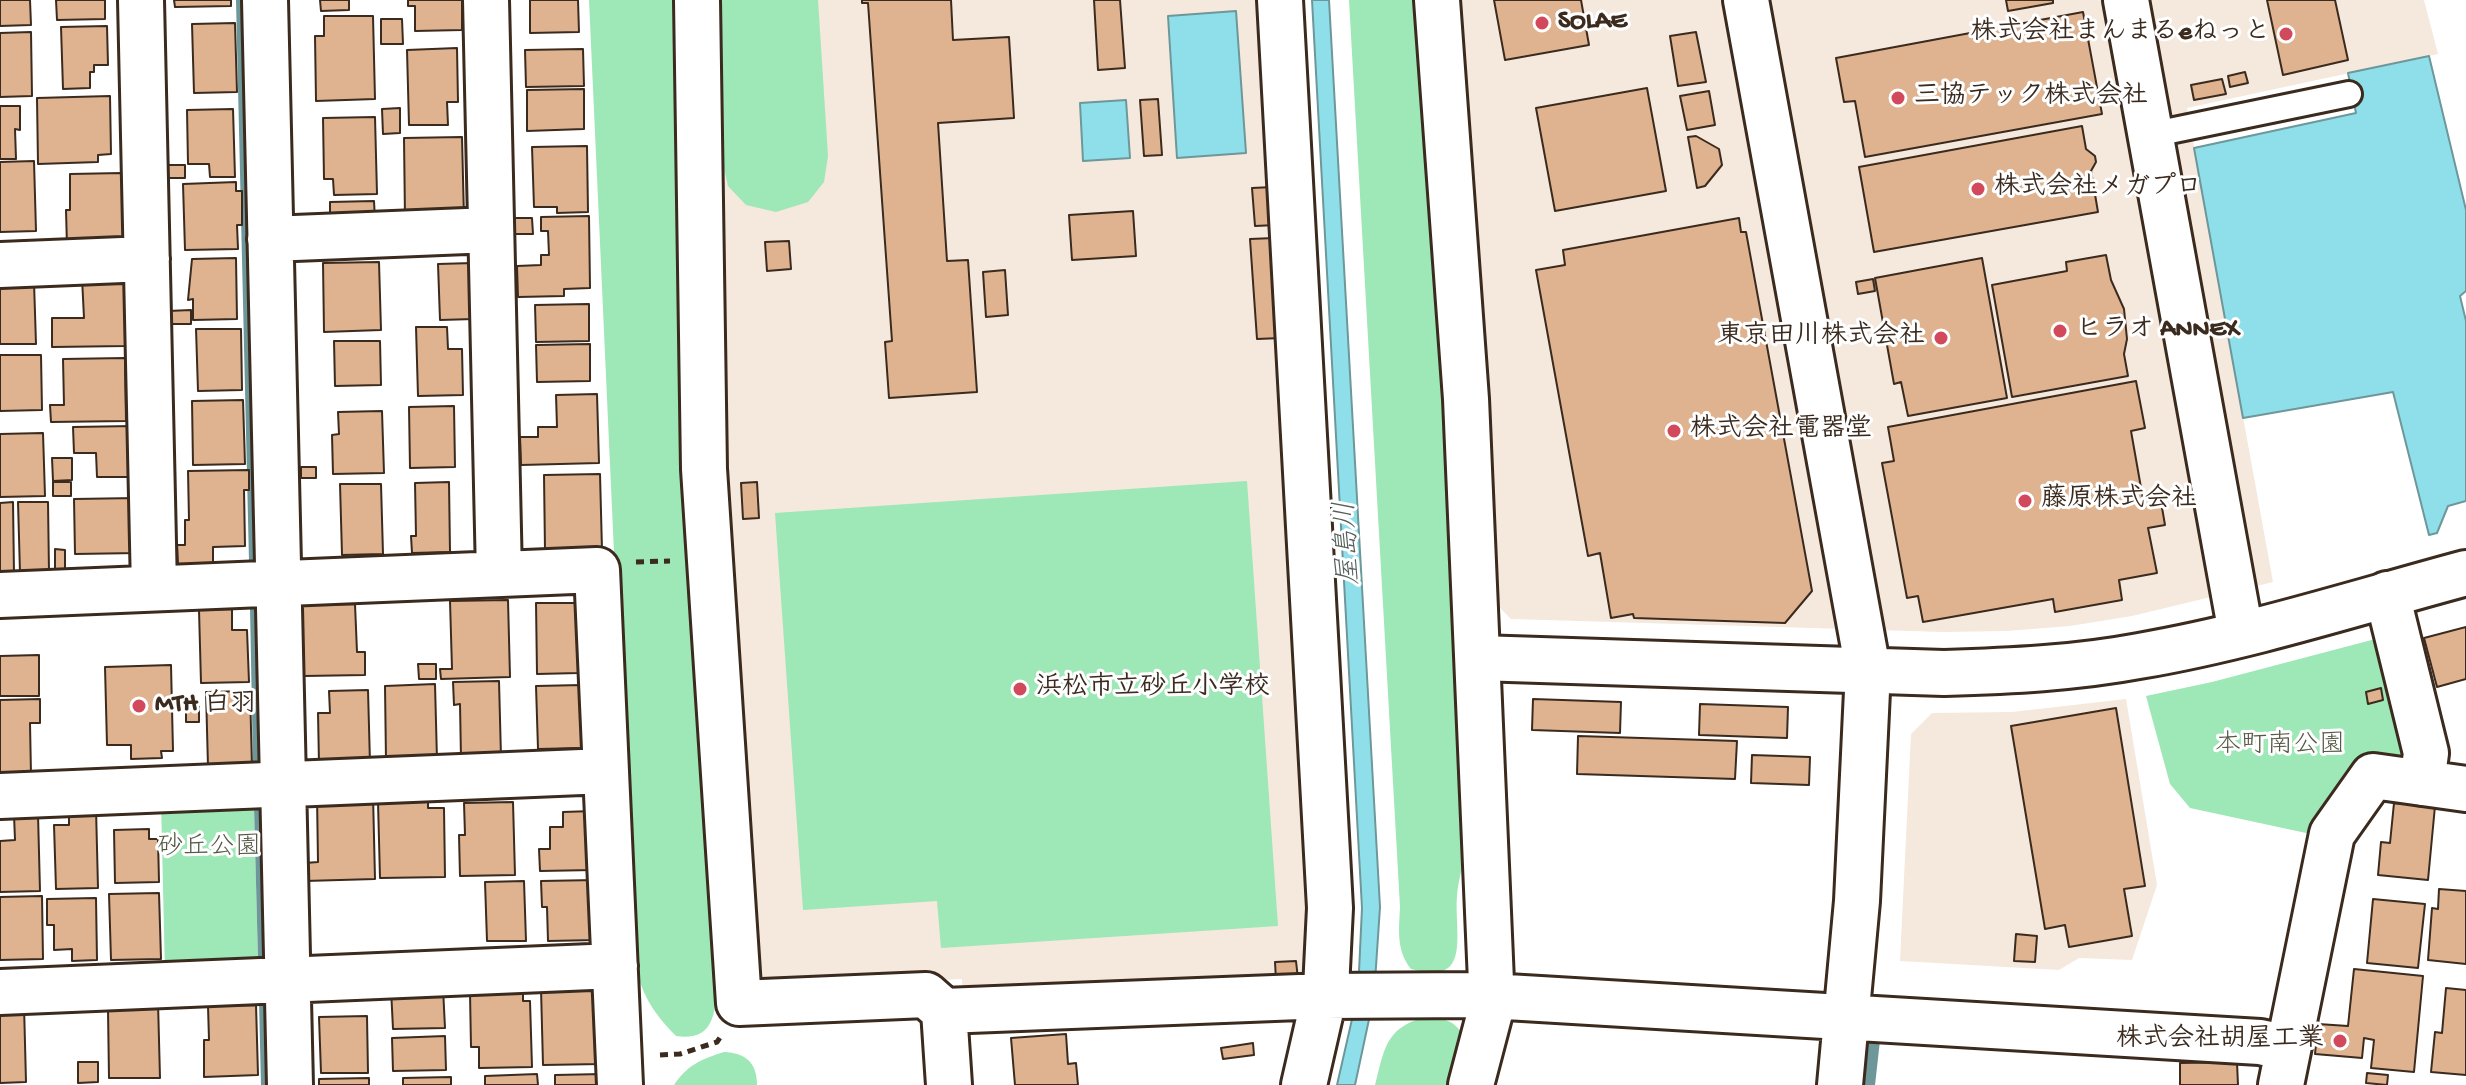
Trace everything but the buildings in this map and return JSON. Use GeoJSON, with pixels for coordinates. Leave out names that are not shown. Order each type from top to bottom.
{"type":"FeatureCollection","features":[{"type":"Feature","properties":{"kind":"street"},"geometry":{"type":"LineString","coordinates":[[141,0],[154,588]]}},
{"type":"Feature","properties":{"kind":"street"},"geometry":{"type":"LineString","coordinates":[[265,0],[290,1085]]}},
{"type":"Feature","properties":{"kind":"street"},"geometry":{"type":"LineString","coordinates":[[486,0],[499,574]]}},
{"type":"Feature","properties":{"kind":"street"},"geometry":{"type":"LineString","coordinates":[[697,0],[704,454],[739,1003],[926,995],[944,1011],[1332,996],[1492,996],[2260,1042],[2284,1066]]}},
{"type":"Feature","properties":{"kind":"street"},"geometry":{"type":"LineString","coordinates":[[1280,0],[1330,908],[1332,996],[1304,1085]]}},
{"type":"Feature","properties":{"kind":"street"},"geometry":{"type":"LineString","coordinates":[[1437,0],[1461,301],[1492,996],[1471,1085]]}},
{"type":"Feature","properties":{"kind":"street"},"geometry":{"type":"LineString","coordinates":[[1746,0],[1868,670],[1857,901],[1840,1085]]}},
{"type":"Feature","properties":{"kind":"street"},"geometry":{"type":"LineString","coordinates":[[2126,0],[2241,633]]}},
{"type":"Feature","properties":{"kind":"street"},"geometry":{"type":"LineString","coordinates":[[270,239],[491,230]]}},
{"type":"Feature","properties":{"kind":"street"},"geometry":{"type":"LineString","coordinates":[[0,265],[147,259]]}},
{"type":"Feature","properties":{"kind":"street"},"geometry":{"type":"LineString","coordinates":[[0,595],[597,570],[620,1071]]}},
{"type":"Feature","properties":{"kind":"street"},"geometry":{"type":"LineString","coordinates":[[1478,658],[1868,670],[2009,671],[2074,666],[2139,657],[2241,633],[2466,573]]}},
{"type":"Feature","properties":{"kind":"street"},"geometry":{"type":"LineString","coordinates":[[2387,594],[2426,753],[2422,783]]}},
{"type":"Feature","properties":{"kind":"street"},"geometry":{"type":"LineString","coordinates":[[0,796],[606,771]]}},
{"type":"Feature","properties":{"kind":"street"},"geometry":{"type":"LineString","coordinates":[[2284,1066],[2332,834],[2373,776],[2466,789]]}},
{"type":"Feature","properties":{"kind":"street"},"geometry":{"type":"LineString","coordinates":[[0,992],[615,966]]}},
{"type":"Feature","properties":{"kind":"street"},"geometry":{"type":"LineString","coordinates":[[944,1011],[949,1085]]}},
{"type":"Feature","properties":{"kind":"lane"},"geometry":{"type":"LineString","coordinates":[[2150,135],[2349,94]]}},
{"type":"Feature","properties":{"kind":"path"},"geometry":{"type":"LineString","coordinates":[[632,563],[710,559]]}},
{"type":"Feature","properties":{"kind":"path"},"geometry":{"type":"LineString","coordinates":[[620,1071],[717,1042],[739,1003]]}},
{"type":"Feature","properties":{"kind":"shaded area","name":"浜松市立砂丘小学校"},"geometry":{"type":"Polygon","coordinates":[[[711,0],[1268,0],[1315,985],[963,999],[962,979],[753,988],[719,468],[711,0]]]}},
{"type":"Feature","properties":{"kind":"shaded area"},"geometry":{"type":"Polygon","coordinates":[[[1451,0],[2424,0],[2438,54],[2187,108],[2273,582],[2132,616],[2070,626],[2007,631],[1944,632],[1511,619],[1490,598],[1451,0]]]}},
{"type":"Feature","properties":{"kind":"shaded area"},"geometry":{"type":"Polygon","coordinates":[[[2126,699],[2157,885],[2132,960],[2079,958],[2059,970],[1900,961],[1911,734],[1932,713],[2012,712],[2126,699]]]}},
{"type":"Feature","properties":{"kind":"green space"},"geometry":{"type":"Polygon","coordinates":[[[589,0],[673,0],[674,3],[681,470],[716,1000],[713,1017],[706,1029],[686,1037],[676,1036],[652,1007],[638,976],[632,951],[589,0]]]}},
{"type":"Feature","properties":{"kind":"green space"},"geometry":{"type":"Polygon","coordinates":[[[720,0],[818,0],[828,156],[824,182],[808,202],[776,212],[746,205],[728,186],[722,159],[720,0]]]}},
{"type":"Feature","properties":{"kind":"green space"},"geometry":{"type":"Polygon","coordinates":[[[1349,0],[1417,0],[1440,289],[1465,847],[1457,896],[1456,954],[1452,964],[1444,971],[1431,973],[1411,969],[1403,955],[1400,940],[1349,0]]]}},
{"type":"Feature","properties":{"kind":"green space"},"geometry":{"type":"Polygon","coordinates":[[[1247,481],[1278,926],[941,948],[937,901],[803,910],[775,513],[1247,481]]]}},
{"type":"Feature","properties":{"kind":"green space","name":"本町南公園"},"geometry":{"type":"Polygon","coordinates":[[[2383,637],[2410,749],[2320,836],[2190,808],[2170,784],[2146,696],[2383,637]]]}},
{"type":"Feature","properties":{"kind":"green space","name":"砂丘公園"},"geometry":{"type":"Polygon","coordinates":[[[161,801],[254,803],[258,963],[165,973],[161,801]]]}},
{"type":"Feature","properties":{"kind":"green space"},"geometry":{"type":"Polygon","coordinates":[[[1423,1018],[1445,1020],[1462,1033],[1453,1085],[1375,1085],[1384,1051],[1393,1035],[1410,1022],[1423,1018]]]}},
{"type":"Feature","properties":{"kind":"green space"},"geometry":{"type":"Polygon","coordinates":[[[724,1052],[738,1054],[748,1060],[755,1070],[757,1085],[674,1085],[684,1072],[696,1064],[724,1052]]]}},
{"type":"Feature","properties":{"kind":"water","name":"屋島川"},"geometry":{"type":"Polygon","coordinates":[[[1312,0],[1329,0],[1380,907],[1374,996],[1355,1085],[1337,1085],[1358,993],[1362,908],[1312,0]]]}},
{"type":"Feature","properties":{"kind":"water"},"geometry":{"type":"Polygon","coordinates":[[[1236,11],[1246,153],[1177,158],[1168,16],[1236,11]]]}},
{"type":"Feature","properties":{"kind":"water"},"geometry":{"type":"Polygon","coordinates":[[[2429,56],[2466,210],[2466,291],[2460,296],[2466,321],[2466,501],[2448,506],[2437,533],[2429,535],[2393,392],[2243,418],[2194,148],[2356,113],[2348,73],[2429,56]]]}},
{"type":"Feature","properties":{"kind":"water"},"geometry":{"type":"Polygon","coordinates":[[[1126,100],[1130,158],[1083,161],[1080,103],[1126,100]]]}},
{"type":"Feature","properties":{"kind":"waterway"},"geometry":{"type":"LineString","coordinates":[[242,0],[255,561]]}},
{"type":"Feature","properties":{"kind":"waterway"},"geometry":{"type":"LineString","coordinates":[[256,607],[259,765]]}},
{"type":"Feature","properties":{"kind":"waterway"},"geometry":{"type":"LineString","coordinates":[[260,806],[264,960]]}},
{"type":"Feature","properties":{"kind":"waterway"},"geometry":{"type":"LineString","coordinates":[[265,1001],[267,1085]]}},
{"type":"Feature","properties":{"kind":"waterway"},"geometry":{"type":"LineString","coordinates":[[1869,1085],[1874,1040]]}},
{"type":"Feature","properties":{"kind":"place","name":"SOLAE"},"geometry":{"type":"Point","coordinates":[1542,23]}},
{"type":"Feature","properties":{"kind":"place","name":"株式会社まんまるeねっと"},"geometry":{"type":"Point","coordinates":[2286,34]}},
{"type":"Feature","properties":{"kind":"place","name":"三協テック株式会社"},"geometry":{"type":"Point","coordinates":[1898,98]}},
{"type":"Feature","properties":{"kind":"place","name":"株式会社メガプロ"},"geometry":{"type":"Point","coordinates":[1978,189]}},
{"type":"Feature","properties":{"kind":"place","name":"ヒラオ ANNEX"},"geometry":{"type":"Point","coordinates":[2060,331]}},
{"type":"Feature","properties":{"kind":"place","name":"東京田川株式会社"},"geometry":{"type":"Point","coordinates":[1941,338]}},
{"type":"Feature","properties":{"kind":"place","name":"株式会社電器堂"},"geometry":{"type":"Point","coordinates":[1674,431]}},
{"type":"Feature","properties":{"kind":"place","name":"藤原株式会社"},"geometry":{"type":"Point","coordinates":[2025,501]}},
{"type":"Feature","properties":{"kind":"place","name":"浜松市立砂丘小学校"},"geometry":{"type":"Point","coordinates":[1020,689]}},
{"type":"Feature","properties":{"kind":"place","name":"MTH 白羽"},"geometry":{"type":"Point","coordinates":[139,706]}},
{"type":"Feature","properties":{"kind":"place","name":"株式会社胡屋工業"},"geometry":{"type":"Point","coordinates":[2340,1041]}}]}
